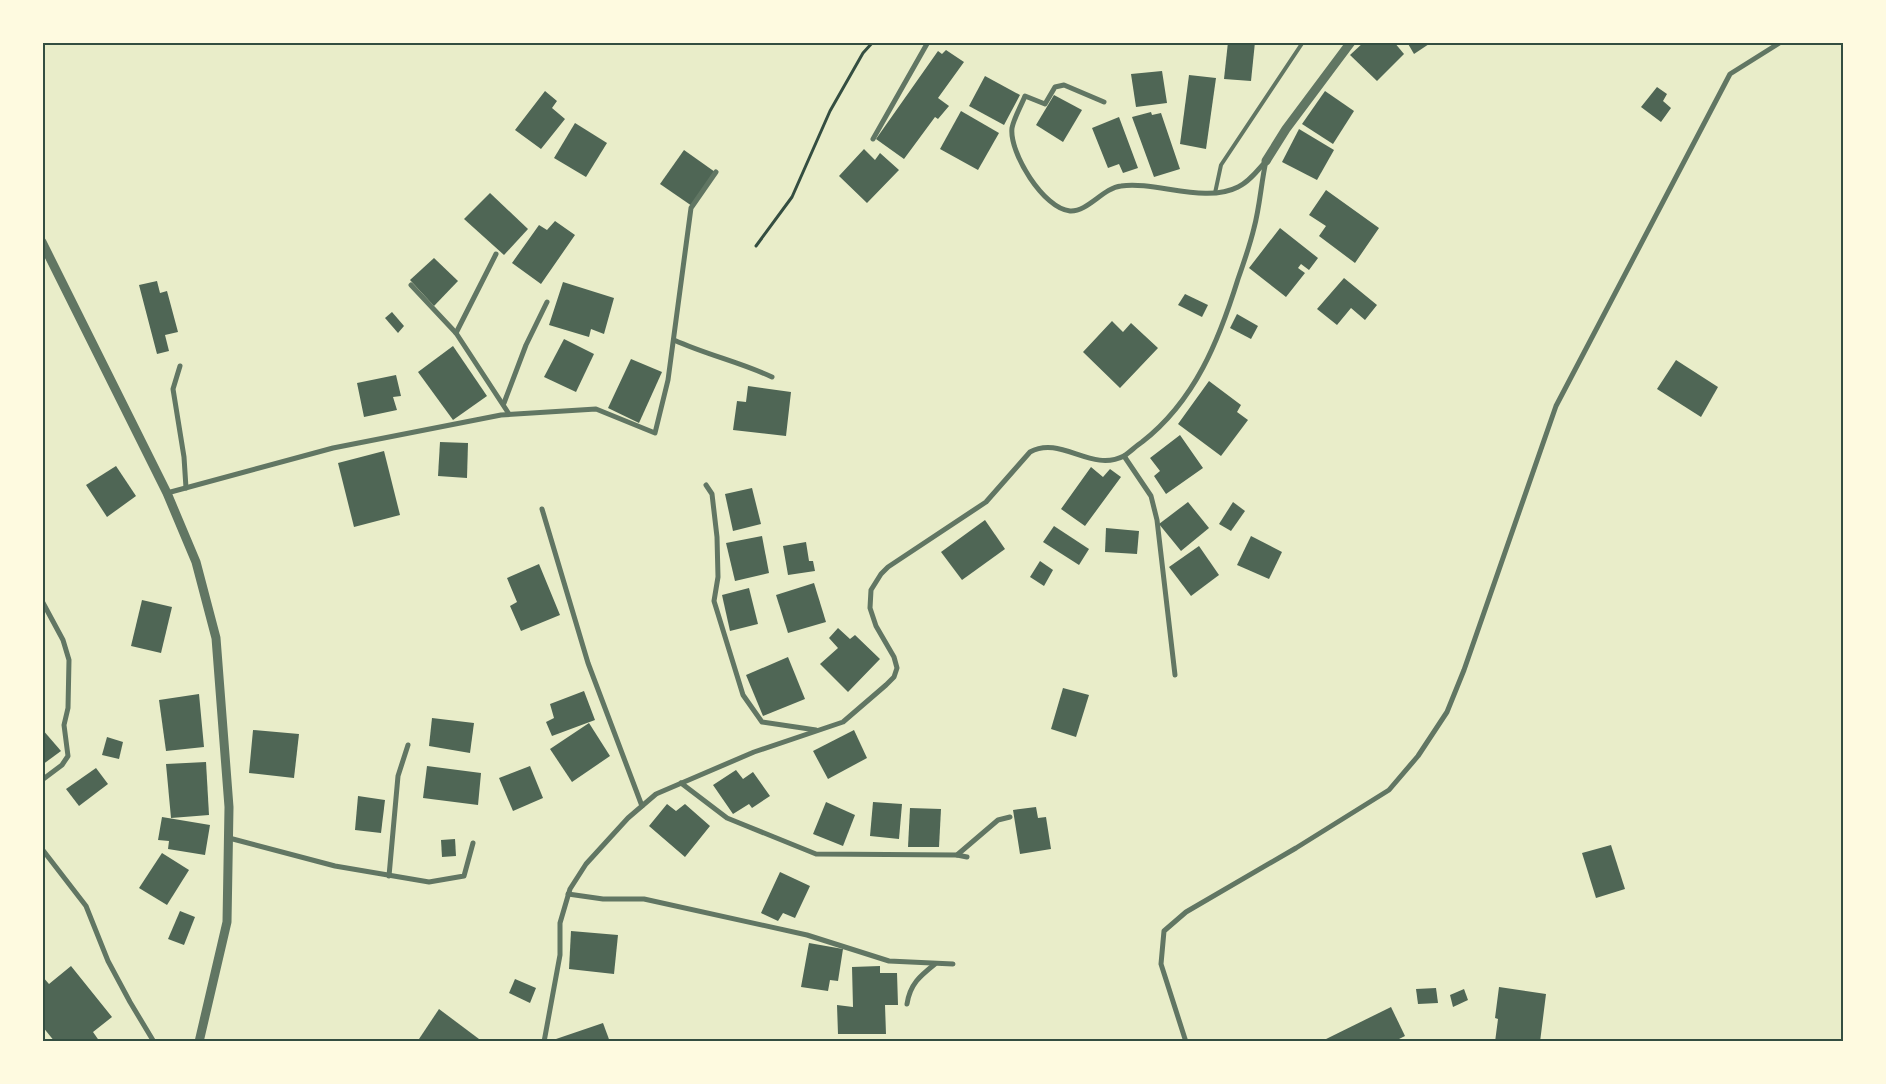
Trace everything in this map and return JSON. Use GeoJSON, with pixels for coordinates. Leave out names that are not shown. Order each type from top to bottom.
{"type":"FeatureCollection","features":[{"type":"Feature","properties":{"kind":"street"},"geometry":{"type":"LineString","coordinates":[[873,139],[928,42]]}},
{"type":"Feature","properties":{"kind":"street"},"geometry":{"type":"LineString","coordinates":[[1104,102],[1064,85],[1055,87],[1046,104],[1024,96],[1012,128],[1014,147],[1018,158],[1028,174],[1050,201],[1061,208],[1071,211],[1080,209],[1119,186],[1215,193],[1238,187],[1266,161],[1286,130],[1351,42]]}},
{"type":"Feature","properties":{"kind":"street"},"geometry":{"type":"LineString","coordinates":[[1186,1042],[1161,964],[1164,931],[1186,912],[1296,848],[1389,790],[1418,756],[1447,712],[1464,670],[1556,406],[1730,74],[1781,42]]}},
{"type":"Feature","properties":{"kind":"street"},"geometry":{"type":"LineString","coordinates":[[544,1042],[560,955],[560,923],[568,894],[586,864],[642,806],[656,794],[754,752],[843,722],[894,677],[897,668],[894,657],[876,626],[870,608],[871,590],[881,574],[986,502],[1022,460],[1040,447],[1056,448],[1097,461],[1107,462],[1124,456],[1151,435],[1181,405],[1210,357],[1228,312],[1255,228],[1266,161]]}},
{"type":"Feature","properties":{"kind":"street"},"geometry":{"type":"LineString","coordinates":[[167,493],[333,448],[509,414],[596,409],[655,433],[668,380],[691,208],[716,172]]}},
{"type":"Feature","properties":{"kind":"street"},"geometry":{"type":"LineString","coordinates":[[42,242],[167,493],[196,562],[216,638],[229,807],[227,922],[199,1041]]}},
{"type":"Feature","properties":{"kind":"street"},"geometry":{"type":"LineString","coordinates":[[456,333],[496,254]]}},
{"type":"Feature","properties":{"kind":"street"},"geometry":{"type":"LineString","coordinates":[[411,285],[456,333],[504,403],[509,414]]}},
{"type":"Feature","properties":{"kind":"street"},"geometry":{"type":"LineString","coordinates":[[504,403],[526,346],[548,302]]}},
{"type":"Feature","properties":{"kind":"street"},"geometry":{"type":"LineString","coordinates":[[674,340],[720,359],[745,364],[772,376]]}},
{"type":"Feature","properties":{"kind":"street"},"geometry":{"type":"LineString","coordinates":[[180,366],[172,390],[184,457],[186,488]]}},
{"type":"Feature","properties":{"kind":"street"},"geometry":{"type":"LineString","coordinates":[[1124,456],[1151,496],[1153,504],[1175,675]]}},
{"type":"Feature","properties":{"kind":"street"},"geometry":{"type":"LineString","coordinates":[[706,486],[712,494],[717,536],[718,577],[714,601],[743,695],[762,722],[819,730]]}},
{"type":"Feature","properties":{"kind":"street"},"geometry":{"type":"LineString","coordinates":[[542,509],[588,663],[642,806]]}},
{"type":"Feature","properties":{"kind":"street"},"geometry":{"type":"LineString","coordinates":[[42,601],[63,640],[69,660],[68,708],[64,725],[68,756],[62,765],[42,780]]}},
{"type":"Feature","properties":{"kind":"street"},"geometry":{"type":"LineString","coordinates":[[389,876],[397,784],[402,759],[408,745]]}},
{"type":"Feature","properties":{"kind":"street"},"geometry":{"type":"LineString","coordinates":[[681,783],[727,818],[816,854],[956,855],[967,857]]}},
{"type":"Feature","properties":{"kind":"street"},"geometry":{"type":"LineString","coordinates":[[956,855],[998,820],[1010,817]]}},
{"type":"Feature","properties":{"kind":"street"},"geometry":{"type":"LineString","coordinates":[[229,838],[335,866],[429,882],[464,876],[473,842]]}},
{"type":"Feature","properties":{"kind":"street"},"geometry":{"type":"LineString","coordinates":[[42,849],[86,906],[108,961],[154,1042]]}},
{"type":"Feature","properties":{"kind":"street"},"geometry":{"type":"LineString","coordinates":[[568,894],[603,899],[644,898],[807,935],[889,961],[953,964]]}},
{"type":"Feature","properties":{"kind":"street"},"geometry":{"type":"LineString","coordinates":[[907,1004],[909,992],[915,980],[936,964]]}},
{"type":"Feature","properties":{"kind":"lane"},"geometry":{"type":"LineString","coordinates":[[1215,193],[1221,165],[1303,42]]}},
{"type":"Feature","properties":{"kind":"path"},"geometry":{"type":"LineString","coordinates":[[756,246],[792,197],[830,111],[863,53],[873,42]]}},
{"type":"Feature","properties":{"kind":"building"},"geometry":{"type":"Polygon","coordinates":[[[1228,42],[1255,42],[1251,81],[1224,79],[1228,42]]]}},
{"type":"Feature","properties":{"kind":"building"},"geometry":{"type":"Polygon","coordinates":[[[1364,42],[1394,42],[1404,54],[1377,81],[1350,55],[1364,42]]]}},
{"type":"Feature","properties":{"kind":"building"},"geometry":{"type":"Polygon","coordinates":[[[1407,42],[1432,42],[1414,54],[1407,42]]]}},
{"type":"Feature","properties":{"kind":"building"},"geometry":{"type":"Polygon","coordinates":[[[946,50],[964,62],[938,98],[949,106],[938,119],[935,117],[904,159],[876,139],[938,51],[942,54],[946,50]]]}},
{"type":"Feature","properties":{"kind":"building"},"geometry":{"type":"Polygon","coordinates":[[[1162,71],[1167,103],[1136,107],[1131,74],[1162,71]]]}},
{"type":"Feature","properties":{"kind":"building"},"geometry":{"type":"Polygon","coordinates":[[[1189,75],[1216,78],[1206,149],[1180,144],[1189,75]]]}},
{"type":"Feature","properties":{"kind":"building"},"geometry":{"type":"Polygon","coordinates":[[[985,76],[1020,95],[1004,125],[969,106],[985,76]]]}},
{"type":"Feature","properties":{"kind":"building"},"geometry":{"type":"Polygon","coordinates":[[[1657,87],[1667,94],[1663,101],[1671,108],[1661,122],[1641,107],[1657,87]]]}},
{"type":"Feature","properties":{"kind":"building"},"geometry":{"type":"Polygon","coordinates":[[[545,91],[557,101],[552,108],[565,119],[541,149],[515,130],[545,91]]]}},
{"type":"Feature","properties":{"kind":"building"},"geometry":{"type":"Polygon","coordinates":[[[1325,91],[1354,111],[1333,144],[1302,124],[1325,91]]]}},
{"type":"Feature","properties":{"kind":"building"},"geometry":{"type":"Polygon","coordinates":[[[1054,95],[1082,110],[1063,142],[1036,125],[1054,95]]]}},
{"type":"Feature","properties":{"kind":"building"},"geometry":{"type":"Polygon","coordinates":[[[961,111],[999,133],[978,170],[940,149],[961,111]]]}},
{"type":"Feature","properties":{"kind":"building"},"geometry":{"type":"Polygon","coordinates":[[[1151,112],[1152,115],[1161,113],[1180,169],[1154,177],[1132,117],[1151,112]]]}},
{"type":"Feature","properties":{"kind":"building"},"geometry":{"type":"Polygon","coordinates":[[[1119,117],[1138,168],[1123,173],[1119,164],[1108,168],[1092,128],[1119,117]]]}},
{"type":"Feature","properties":{"kind":"building"},"geometry":{"type":"Polygon","coordinates":[[[575,123],[607,143],[586,177],[554,158],[575,123]]]}},
{"type":"Feature","properties":{"kind":"building"},"geometry":{"type":"Polygon","coordinates":[[[1299,129],[1334,150],[1317,180],[1282,162],[1299,129]]]}},
{"type":"Feature","properties":{"kind":"building"},"geometry":{"type":"Polygon","coordinates":[[[864,149],[875,160],[880,153],[899,170],[867,203],[839,176],[864,149]]]}},
{"type":"Feature","properties":{"kind":"building"},"geometry":{"type":"Polygon","coordinates":[[[684,150],[715,172],[692,206],[660,184],[684,150]]]}},
{"type":"Feature","properties":{"kind":"building"},"geometry":{"type":"Polygon","coordinates":[[[1326,190],[1379,228],[1355,263],[1319,236],[1326,226],[1309,215],[1326,190]]]}},
{"type":"Feature","properties":{"kind":"building"},"geometry":{"type":"Polygon","coordinates":[[[490,193],[528,229],[504,255],[464,219],[490,193]]]}},
{"type":"Feature","properties":{"kind":"building"},"geometry":{"type":"Polygon","coordinates":[[[555,221],[575,235],[541,284],[512,263],[539,225],[547,230],[555,221]]]}},
{"type":"Feature","properties":{"kind":"building"},"geometry":{"type":"Polygon","coordinates":[[[1280,228],[1318,258],[1309,270],[1301,264],[1298,268],[1305,273],[1286,297],[1249,268],[1280,228]]]}},
{"type":"Feature","properties":{"kind":"building"},"geometry":{"type":"Polygon","coordinates":[[[434,258],[458,281],[434,306],[410,280],[434,258]]]}},
{"type":"Feature","properties":{"kind":"building"},"geometry":{"type":"Polygon","coordinates":[[[1344,278],[1377,305],[1365,320],[1351,308],[1337,325],[1317,309],[1344,278]]]}},
{"type":"Feature","properties":{"kind":"building"},"geometry":{"type":"Polygon","coordinates":[[[157,281],[160,293],[167,291],[178,332],[165,335],[169,351],[157,354],[139,285],[157,281]]]}},
{"type":"Feature","properties":{"kind":"building"},"geometry":{"type":"Polygon","coordinates":[[[563,282],[614,298],[604,334],[591,329],[589,337],[549,325],[563,282]]]}},
{"type":"Feature","properties":{"kind":"building"},"geometry":{"type":"Polygon","coordinates":[[[1185,294],[1208,305],[1202,317],[1178,305],[1185,294]]]}},
{"type":"Feature","properties":{"kind":"building"},"geometry":{"type":"Polygon","coordinates":[[[392,312],[404,326],[398,333],[385,318],[392,312]]]}},
{"type":"Feature","properties":{"kind":"building"},"geometry":{"type":"Polygon","coordinates":[[[1237,314],[1258,326],[1251,339],[1230,328],[1237,314]]]}},
{"type":"Feature","properties":{"kind":"building"},"geometry":{"type":"Polygon","coordinates":[[[1112,321],[1123,332],[1131,323],[1158,348],[1120,388],[1083,352],[1112,321]]]}},
{"type":"Feature","properties":{"kind":"building"},"geometry":{"type":"Polygon","coordinates":[[[564,339],[594,354],[576,392],[544,377],[564,339]]]}},
{"type":"Feature","properties":{"kind":"building"},"geometry":{"type":"Polygon","coordinates":[[[453,346],[487,396],[453,420],[418,372],[453,346]]]}},
{"type":"Feature","properties":{"kind":"building"},"geometry":{"type":"Polygon","coordinates":[[[631,359],[662,372],[639,423],[608,408],[631,359]]]}},
{"type":"Feature","properties":{"kind":"building"},"geometry":{"type":"Polygon","coordinates":[[[1676,360],[1718,387],[1701,417],[1657,389],[1676,360]]]}},
{"type":"Feature","properties":{"kind":"building"},"geometry":{"type":"Polygon","coordinates":[[[396,375],[401,396],[393,397],[397,410],[364,417],[357,383],[396,375]]]}},
{"type":"Feature","properties":{"kind":"building"},"geometry":{"type":"Polygon","coordinates":[[[1209,381],[1241,405],[1237,412],[1248,420],[1221,456],[1178,424],[1209,381]]]}},
{"type":"Feature","properties":{"kind":"building"},"geometry":{"type":"Polygon","coordinates":[[[748,386],[791,392],[786,436],[733,430],[737,401],[746,402],[748,386]]]}},
{"type":"Feature","properties":{"kind":"building"},"geometry":{"type":"Polygon","coordinates":[[[1180,435],[1203,468],[1166,494],[1154,476],[1160,471],[1150,458],[1180,435]]]}},
{"type":"Feature","properties":{"kind":"building"},"geometry":{"type":"Polygon","coordinates":[[[440,442],[468,443],[467,478],[438,476],[440,442]]]}},
{"type":"Feature","properties":{"kind":"building"},"geometry":{"type":"Polygon","coordinates":[[[384,451],[400,515],[354,527],[338,463],[384,451]]]}},
{"type":"Feature","properties":{"kind":"building"},"geometry":{"type":"Polygon","coordinates":[[[116,466],[136,496],[107,517],[86,485],[116,466]]]}},
{"type":"Feature","properties":{"kind":"building"},"geometry":{"type":"Polygon","coordinates":[[[1091,467],[1103,477],[1110,469],[1121,477],[1085,526],[1061,509],[1091,467]]]}},
{"type":"Feature","properties":{"kind":"building"},"geometry":{"type":"Polygon","coordinates":[[[752,488],[761,524],[733,531],[725,494],[752,488]]]}},
{"type":"Feature","properties":{"kind":"building"},"geometry":{"type":"Polygon","coordinates":[[[1188,502],[1209,528],[1181,551],[1159,524],[1188,502]]]}},
{"type":"Feature","properties":{"kind":"building"},"geometry":{"type":"Polygon","coordinates":[[[1233,502],[1245,511],[1231,531],[1219,524],[1233,502]]]}},
{"type":"Feature","properties":{"kind":"building"},"geometry":{"type":"Polygon","coordinates":[[[985,520],[1005,549],[962,580],[941,552],[985,520]]]}},
{"type":"Feature","properties":{"kind":"building"},"geometry":{"type":"Polygon","coordinates":[[[1054,526],[1089,549],[1079,565],[1043,542],[1054,526]]]}},
{"type":"Feature","properties":{"kind":"building"},"geometry":{"type":"Polygon","coordinates":[[[1106,528],[1139,531],[1137,554],[1105,552],[1106,528]]]}},
{"type":"Feature","properties":{"kind":"building"},"geometry":{"type":"Polygon","coordinates":[[[762,536],[769,573],[735,581],[726,543],[762,536]]]}},
{"type":"Feature","properties":{"kind":"building"},"geometry":{"type":"Polygon","coordinates":[[[1251,536],[1282,552],[1269,579],[1237,565],[1251,536]]]}},
{"type":"Feature","properties":{"kind":"building"},"geometry":{"type":"Polygon","coordinates":[[[806,542],[809,561],[813,561],[815,571],[788,575],[783,546],[806,542]]]}},
{"type":"Feature","properties":{"kind":"building"},"geometry":{"type":"Polygon","coordinates":[[[1199,546],[1219,575],[1191,596],[1169,567],[1199,546]]]}},
{"type":"Feature","properties":{"kind":"building"},"geometry":{"type":"Polygon","coordinates":[[[1040,561],[1053,570],[1044,586],[1030,577],[1040,561]]]}},
{"type":"Feature","properties":{"kind":"building"},"geometry":{"type":"Polygon","coordinates":[[[539,564],[560,615],[521,631],[510,606],[517,602],[507,578],[539,564]]]}},
{"type":"Feature","properties":{"kind":"building"},"geometry":{"type":"Polygon","coordinates":[[[814,583],[826,622],[788,633],[776,595],[814,583]]]}},
{"type":"Feature","properties":{"kind":"building"},"geometry":{"type":"Polygon","coordinates":[[[749,588],[758,624],[730,631],[722,595],[749,588]]]}},
{"type":"Feature","properties":{"kind":"building"},"geometry":{"type":"Polygon","coordinates":[[[142,600],[172,607],[161,653],[131,646],[142,600]]]}},
{"type":"Feature","properties":{"kind":"building"},"geometry":{"type":"Polygon","coordinates":[[[838,628],[850,639],[855,635],[880,659],[848,692],[820,664],[838,648],[829,638],[838,628]]]}},
{"type":"Feature","properties":{"kind":"building"},"geometry":{"type":"Polygon","coordinates":[[[788,657],[805,699],[763,716],[746,675],[788,657]]]}},
{"type":"Feature","properties":{"kind":"building"},"geometry":{"type":"Polygon","coordinates":[[[1063,688],[1089,695],[1076,737],[1051,729],[1063,688]]]}},
{"type":"Feature","properties":{"kind":"building"},"geometry":{"type":"Polygon","coordinates":[[[584,691],[595,720],[552,736],[546,722],[554,718],[550,704],[584,691]]]}},
{"type":"Feature","properties":{"kind":"building"},"geometry":{"type":"Polygon","coordinates":[[[199,694],[204,747],[166,751],[159,700],[199,694]]]}},
{"type":"Feature","properties":{"kind":"building"},"geometry":{"type":"Polygon","coordinates":[[[432,718],[474,723],[470,753],[429,746],[432,718]]]}},
{"type":"Feature","properties":{"kind":"building"},"geometry":{"type":"Polygon","coordinates":[[[589,723],[610,756],[572,782],[550,749],[589,723]]]}},
{"type":"Feature","properties":{"kind":"building"},"geometry":{"type":"Polygon","coordinates":[[[42,729],[61,751],[42,765],[42,729]]]}},
{"type":"Feature","properties":{"kind":"building"},"geometry":{"type":"Polygon","coordinates":[[[253,730],[299,734],[294,778],[249,773],[253,730]]]}},
{"type":"Feature","properties":{"kind":"building"},"geometry":{"type":"Polygon","coordinates":[[[854,730],[867,758],[828,779],[813,751],[854,730]]]}},
{"type":"Feature","properties":{"kind":"building"},"geometry":{"type":"Polygon","coordinates":[[[107,737],[123,742],[119,759],[102,755],[107,737]]]}},
{"type":"Feature","properties":{"kind":"building"},"geometry":{"type":"Polygon","coordinates":[[[206,762],[209,815],[171,818],[166,764],[206,762]]]}},
{"type":"Feature","properties":{"kind":"building"},"geometry":{"type":"Polygon","coordinates":[[[427,766],[481,773],[478,805],[423,798],[427,766]]]}},
{"type":"Feature","properties":{"kind":"building"},"geometry":{"type":"Polygon","coordinates":[[[530,766],[543,798],[513,811],[499,778],[530,766]]]}},
{"type":"Feature","properties":{"kind":"building"},"geometry":{"type":"Polygon","coordinates":[[[96,768],[108,784],[79,806],[66,789],[96,768]]]}},
{"type":"Feature","properties":{"kind":"building"},"geometry":{"type":"Polygon","coordinates":[[[736,770],[743,779],[753,772],[770,796],[752,808],[749,804],[733,814],[713,785],[736,770]]]}},
{"type":"Feature","properties":{"kind":"building"},"geometry":{"type":"Polygon","coordinates":[[[358,796],[385,800],[381,833],[355,830],[358,796]]]}},
{"type":"Feature","properties":{"kind":"building"},"geometry":{"type":"Polygon","coordinates":[[[826,802],[855,815],[843,846],[813,834],[826,802]]]}},
{"type":"Feature","properties":{"kind":"building"},"geometry":{"type":"Polygon","coordinates":[[[873,802],[902,804],[899,839],[870,836],[873,802]]]}},
{"type":"Feature","properties":{"kind":"building"},"geometry":{"type":"Polygon","coordinates":[[[667,804],[676,811],[685,804],[710,826],[685,857],[649,826],[667,804]]]}},
{"type":"Feature","properties":{"kind":"building"},"geometry":{"type":"Polygon","coordinates":[[[1036,807],[1038,818],[1046,817],[1051,849],[1020,854],[1013,810],[1036,807]]]}},
{"type":"Feature","properties":{"kind":"building"},"geometry":{"type":"Polygon","coordinates":[[[910,808],[941,809],[939,847],[908,847],[910,808]]]}},
{"type":"Feature","properties":{"kind":"building"},"geometry":{"type":"Polygon","coordinates":[[[162,817],[210,825],[205,855],[168,849],[169,841],[158,840],[162,817]]]}},
{"type":"Feature","properties":{"kind":"building"},"geometry":{"type":"Polygon","coordinates":[[[455,839],[456,856],[442,857],[441,840],[455,839]]]}},
{"type":"Feature","properties":{"kind":"building"},"geometry":{"type":"Polygon","coordinates":[[[1611,845],[1625,889],[1596,898],[1582,853],[1611,845]]]}},
{"type":"Feature","properties":{"kind":"building"},"geometry":{"type":"Polygon","coordinates":[[[162,853],[189,870],[167,905],[139,888],[162,853]]]}},
{"type":"Feature","properties":{"kind":"building"},"geometry":{"type":"Polygon","coordinates":[[[780,872],[810,886],[795,918],[783,913],[778,921],[761,913],[780,872]]]}},
{"type":"Feature","properties":{"kind":"building"},"geometry":{"type":"Polygon","coordinates":[[[180,911],[195,917],[184,945],[168,939],[180,911]]]}},
{"type":"Feature","properties":{"kind":"building"},"geometry":{"type":"Polygon","coordinates":[[[571,931],[618,935],[614,974],[569,969],[571,931]]]}},
{"type":"Feature","properties":{"kind":"building"},"geometry":{"type":"Polygon","coordinates":[[[809,943],[843,949],[838,981],[830,980],[828,991],[801,987],[809,943]]]}},
{"type":"Feature","properties":{"kind":"building"},"geometry":{"type":"Polygon","coordinates":[[[71,966],[112,1017],[93,1032],[100,1042],[55,1042],[42,1026],[42,976],[49,984],[71,966]]]}},
{"type":"Feature","properties":{"kind":"building"},"geometry":{"type":"Polygon","coordinates":[[[880,966],[880,973],[897,973],[898,1005],[885,1005],[886,1034],[838,1034],[837,1005],[853,1007],[852,967],[880,966]]]}},
{"type":"Feature","properties":{"kind":"building"},"geometry":{"type":"Polygon","coordinates":[[[515,979],[536,988],[530,1003],[509,993],[515,979]]]}},
{"type":"Feature","properties":{"kind":"building"},"geometry":{"type":"Polygon","coordinates":[[[1499,987],[1546,994],[1540,1042],[1495,1042],[1498,1019],[1495,1018],[1499,987]]]}},
{"type":"Feature","properties":{"kind":"building"},"geometry":{"type":"Polygon","coordinates":[[[1436,988],[1438,1003],[1418,1004],[1416,989],[1436,988]]]}},
{"type":"Feature","properties":{"kind":"building"},"geometry":{"type":"Polygon","coordinates":[[[1464,989],[1468,1000],[1453,1007],[1450,995],[1464,989]]]}},
{"type":"Feature","properties":{"kind":"building"},"geometry":{"type":"Polygon","coordinates":[[[1391,1007],[1405,1036],[1393,1042],[1320,1042],[1391,1007]]]}},
{"type":"Feature","properties":{"kind":"building"},"geometry":{"type":"Polygon","coordinates":[[[439,1009],[483,1042],[417,1042],[439,1009]]]}},
{"type":"Feature","properties":{"kind":"building"},"geometry":{"type":"Polygon","coordinates":[[[603,1023],[610,1042],[556,1042],[556,1039],[603,1023]]]}}]}
